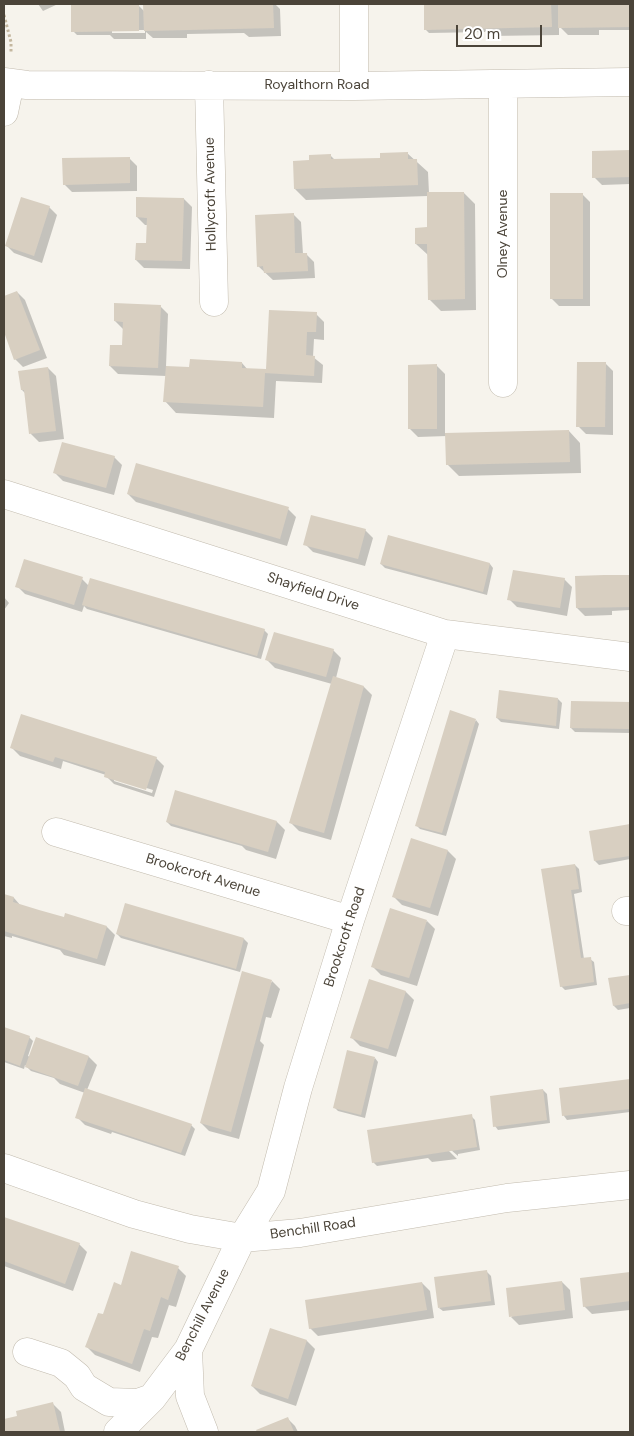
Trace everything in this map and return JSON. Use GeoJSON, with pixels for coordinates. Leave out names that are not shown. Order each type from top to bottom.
{"type":"FeatureCollection","features":[{"type":"Feature","properties":{"kind":"street"},"geometry":{"type":"LineString","coordinates":[[354,4],[354,86]]}},
{"type":"Feature","properties":{"kind":"street"},"geometry":{"type":"LineString","coordinates":[[4,112],[7,82]]}},
{"type":"Feature","properties":{"kind":"street","name":"Royalthorn Road"},"geometry":{"type":"LineString","coordinates":[[7,82],[27,85],[354,86],[630,82]]}},
{"type":"Feature","properties":{"kind":"street","name":"Olney Avenue"},"geometry":{"type":"LineString","coordinates":[[503,84],[504,383]]}},
{"type":"Feature","properties":{"kind":"street","name":"Hollycroft Avenue"},"geometry":{"type":"LineString","coordinates":[[208,85],[214,302]]}},
{"type":"Feature","properties":{"kind":"street","name":"Shayfield Drive"},"geometry":{"type":"LineString","coordinates":[[4,494],[445,634],[630,657]]}},
{"type":"Feature","properties":{"kind":"street","name":"Brookcroft Road"},"geometry":{"type":"LineString","coordinates":[[242,1238],[271,1191],[298,1088],[350,920],[445,634]]}},
{"type":"Feature","properties":{"kind":"street","name":"Brookcroft Avenue"},"geometry":{"type":"LineString","coordinates":[[56,832],[350,920]]}},
{"type":"Feature","properties":{"kind":"street","name":"Benchill Road"},"geometry":{"type":"LineString","coordinates":[[4,1168],[134,1214],[190,1229],[242,1238],[300,1233],[507,1198],[630,1185]]}},
{"type":"Feature","properties":{"kind":"street","name":"Benchill Avenue"},"geometry":{"type":"LineString","coordinates":[[118,1432],[152,1398],[188,1350],[242,1238]]}},
{"type":"Feature","properties":{"kind":"street"},"geometry":{"type":"LineString","coordinates":[[188,1350],[190,1396],[204,1432]]}},
{"type":"Feature","properties":{"kind":"street"},"geometry":{"type":"LineString","coordinates":[[27,1352],[61,1363],[77,1376],[84,1387],[109,1402],[138,1403],[152,1398]]}},
{"type":"Feature","properties":{"kind":"path"},"geometry":{"type":"LineString","coordinates":[[4,15],[11,42],[7,82]]}},
{"type":"Feature","properties":{"kind":"building"},"geometry":{"type":"Polygon","coordinates":[[[71,4],[139,4],[139,31],[71,32],[71,4]]]}},
{"type":"Feature","properties":{"kind":"building"},"geometry":{"type":"Polygon","coordinates":[[[143,4],[273,4],[274,28],[144,31],[143,4]]]}},
{"type":"Feature","properties":{"kind":"building"},"geometry":{"type":"Polygon","coordinates":[[[424,4],[551,4],[552,27],[424,30],[424,4]]]}},
{"type":"Feature","properties":{"kind":"building"},"geometry":{"type":"Polygon","coordinates":[[[558,4],[630,4],[630,27],[558,28],[558,4]]]}},
{"type":"Feature","properties":{"kind":"building"},"geometry":{"type":"Polygon","coordinates":[[[630,150],[630,177],[592,178],[592,151],[630,150]]]}},
{"type":"Feature","properties":{"kind":"building"},"geometry":{"type":"Polygon","coordinates":[[[408,152],[408,159],[417,159],[418,185],[294,189],[293,161],[309,160],[309,155],[331,154],[331,159],[380,158],[380,153],[408,152]]]}},
{"type":"Feature","properties":{"kind":"building"},"geometry":{"type":"Polygon","coordinates":[[[130,157],[130,183],[63,185],[62,158],[130,157]]]}},
{"type":"Feature","properties":{"kind":"building"},"geometry":{"type":"Polygon","coordinates":[[[427,192],[464,192],[465,299],[428,300],[427,244],[415,244],[415,228],[427,227],[427,192]]]}},
{"type":"Feature","properties":{"kind":"building"},"geometry":{"type":"Polygon","coordinates":[[[550,193],[583,193],[583,299],[550,299],[550,193]]]}},
{"type":"Feature","properties":{"kind":"building"},"geometry":{"type":"Polygon","coordinates":[[[21,197],[50,206],[34,256],[5,246],[21,197]]]}},
{"type":"Feature","properties":{"kind":"building"},"geometry":{"type":"Polygon","coordinates":[[[136,197],[184,198],[182,261],[135,260],[136,243],[146,243],[147,218],[136,217],[136,197]]]}},
{"type":"Feature","properties":{"kind":"building"},"geometry":{"type":"Polygon","coordinates":[[[294,213],[295,253],[307,253],[308,271],[264,273],[263,266],[257,267],[255,215],[294,213]]]}},
{"type":"Feature","properties":{"kind":"building"},"geometry":{"type":"Polygon","coordinates":[[[17,291],[40,350],[14,360],[4,332],[4,296],[17,291]]]}},
{"type":"Feature","properties":{"kind":"building"},"geometry":{"type":"Polygon","coordinates":[[[114,303],[161,305],[158,368],[109,366],[110,345],[122,345],[123,322],[114,321],[114,303]]]}},
{"type":"Feature","properties":{"kind":"building"},"geometry":{"type":"Polygon","coordinates":[[[269,310],[317,312],[316,332],[307,332],[306,355],[315,356],[314,376],[265,373],[263,407],[163,402],[166,366],[189,367],[190,359],[242,362],[242,368],[266,369],[269,310]]]}},
{"type":"Feature","properties":{"kind":"building"},"geometry":{"type":"Polygon","coordinates":[[[577,362],[606,362],[605,427],[576,427],[577,362]]]}},
{"type":"Feature","properties":{"kind":"building"},"geometry":{"type":"Polygon","coordinates":[[[437,364],[437,429],[408,429],[408,365],[437,364]]]}},
{"type":"Feature","properties":{"kind":"building"},"geometry":{"type":"Polygon","coordinates":[[[48,367],[56,431],[29,434],[24,390],[21,390],[18,371],[48,367]]]}},
{"type":"Feature","properties":{"kind":"building"},"geometry":{"type":"Polygon","coordinates":[[[569,430],[570,462],[446,465],[445,433],[569,430]]]}},
{"type":"Feature","properties":{"kind":"building"},"geometry":{"type":"Polygon","coordinates":[[[62,442],[115,456],[106,488],[53,473],[62,442]]]}},
{"type":"Feature","properties":{"kind":"building"},"geometry":{"type":"Polygon","coordinates":[[[136,463],[289,507],[280,539],[127,494],[136,463]]]}},
{"type":"Feature","properties":{"kind":"building"},"geometry":{"type":"Polygon","coordinates":[[[311,515],[366,529],[358,559],[303,545],[311,515]]]}},
{"type":"Feature","properties":{"kind":"building"},"geometry":{"type":"Polygon","coordinates":[[[388,535],[490,563],[483,592],[380,564],[388,535]]]}},
{"type":"Feature","properties":{"kind":"building"},"geometry":{"type":"Polygon","coordinates":[[[24,559],[83,577],[74,605],[15,587],[24,559]]]}},
{"type":"Feature","properties":{"kind":"building"},"geometry":{"type":"Polygon","coordinates":[[[513,570],[565,578],[560,608],[507,600],[513,570]]]}},
{"type":"Feature","properties":{"kind":"building"},"geometry":{"type":"Polygon","coordinates":[[[630,575],[630,607],[576,608],[575,576],[630,575]]]}},
{"type":"Feature","properties":{"kind":"building"},"geometry":{"type":"Polygon","coordinates":[[[90,578],[265,629],[257,656],[82,605],[90,578]]]}},
{"type":"Feature","properties":{"kind":"building"},"geometry":{"type":"Polygon","coordinates":[[[274,632],[334,649],[326,677],[265,660],[274,632]]]}},
{"type":"Feature","properties":{"kind":"building"},"geometry":{"type":"Polygon","coordinates":[[[333,676],[364,686],[324,833],[289,823],[333,676]]]}},
{"type":"Feature","properties":{"kind":"building"},"geometry":{"type":"Polygon","coordinates":[[[499,690],[558,698],[556,726],[496,718],[499,690]]]}},
{"type":"Feature","properties":{"kind":"building"},"geometry":{"type":"Polygon","coordinates":[[[571,701],[630,702],[630,729],[570,728],[571,701]]]}},
{"type":"Feature","properties":{"kind":"building"},"geometry":{"type":"Polygon","coordinates":[[[450,710],[476,719],[442,833],[415,826],[450,710]]]}},
{"type":"Feature","properties":{"kind":"building"},"geometry":{"type":"Polygon","coordinates":[[[21,714],[157,757],[146,790],[104,777],[105,772],[55,757],[53,762],[10,748],[21,714]]]}},
{"type":"Feature","properties":{"kind":"building"},"geometry":{"type":"Polygon","coordinates":[[[175,790],[277,821],[268,852],[166,822],[175,790]]]}},
{"type":"Feature","properties":{"kind":"building"},"geometry":{"type":"Polygon","coordinates":[[[630,824],[630,856],[594,861],[589,831],[630,824]]]}},
{"type":"Feature","properties":{"kind":"building"},"geometry":{"type":"Polygon","coordinates":[[[411,838],[448,850],[430,908],[392,897],[411,838]]]}},
{"type":"Feature","properties":{"kind":"building"},"geometry":{"type":"Polygon","coordinates":[[[575,864],[579,889],[571,890],[581,958],[591,957],[594,982],[560,987],[541,869],[575,864]]]}},
{"type":"Feature","properties":{"kind":"building"},"geometry":{"type":"Polygon","coordinates":[[[4,894],[14,897],[13,902],[64,917],[65,913],[107,926],[97,959],[4,931],[4,894]]]}},
{"type":"Feature","properties":{"kind":"building"},"geometry":{"type":"Polygon","coordinates":[[[125,903],[244,938],[236,969],[116,934],[125,903]]]}},
{"type":"Feature","properties":{"kind":"building"},"geometry":{"type":"Polygon","coordinates":[[[390,908],[427,920],[409,978],[371,967],[390,908]]]}},
{"type":"Feature","properties":{"kind":"building"},"geometry":{"type":"Polygon","coordinates":[[[242,971],[272,980],[231,1132],[200,1123],[242,971]]]}},
{"type":"Feature","properties":{"kind":"building"},"geometry":{"type":"Polygon","coordinates":[[[630,975],[630,1003],[613,1006],[608,978],[630,975]]]}},
{"type":"Feature","properties":{"kind":"building"},"geometry":{"type":"Polygon","coordinates":[[[369,979],[406,991],[388,1049],[350,1038],[369,979]]]}},
{"type":"Feature","properties":{"kind":"building"},"geometry":{"type":"Polygon","coordinates":[[[4,1027],[30,1036],[20,1066],[4,1060],[4,1027]]]}},
{"type":"Feature","properties":{"kind":"building"},"geometry":{"type":"Polygon","coordinates":[[[36,1037],[89,1056],[78,1086],[25,1067],[36,1037]]]}},
{"type":"Feature","properties":{"kind":"building"},"geometry":{"type":"Polygon","coordinates":[[[347,1050],[375,1057],[361,1115],[333,1108],[347,1050]]]}},
{"type":"Feature","properties":{"kind":"building"},"geometry":{"type":"Polygon","coordinates":[[[630,1079],[630,1109],[562,1116],[559,1088],[630,1079]]]}},
{"type":"Feature","properties":{"kind":"building"},"geometry":{"type":"Polygon","coordinates":[[[85,1088],[192,1124],[181,1153],[75,1118],[85,1088]]]}},
{"type":"Feature","properties":{"kind":"building"},"geometry":{"type":"Polygon","coordinates":[[[543,1089],[547,1120],[493,1127],[490,1096],[543,1089]]]}},
{"type":"Feature","properties":{"kind":"building"},"geometry":{"type":"Polygon","coordinates":[[[472,1114],[477,1147],[372,1163],[367,1130],[472,1114]]]}},
{"type":"Feature","properties":{"kind":"building"},"geometry":{"type":"Polygon","coordinates":[[[4,1217],[80,1243],[65,1284],[4,1261],[4,1217]]]}},
{"type":"Feature","properties":{"kind":"building"},"geometry":{"type":"Polygon","coordinates":[[[131,1251],[179,1266],[168,1300],[161,1297],[150,1331],[144,1329],[132,1364],[85,1347],[98,1313],[103,1314],[114,1282],[121,1285],[131,1251]]]}},
{"type":"Feature","properties":{"kind":"building"},"geometry":{"type":"Polygon","coordinates":[[[487,1270],[491,1301],[438,1308],[434,1277],[487,1270]]]}},
{"type":"Feature","properties":{"kind":"building"},"geometry":{"type":"Polygon","coordinates":[[[630,1272],[630,1301],[583,1307],[580,1278],[630,1272]]]}},
{"type":"Feature","properties":{"kind":"building"},"geometry":{"type":"Polygon","coordinates":[[[562,1281],[565,1310],[509,1317],[506,1288],[562,1281]]]}},
{"type":"Feature","properties":{"kind":"building"},"geometry":{"type":"Polygon","coordinates":[[[422,1282],[427,1310],[309,1329],[305,1300],[422,1282]]]}},
{"type":"Feature","properties":{"kind":"building"},"geometry":{"type":"Polygon","coordinates":[[[270,1328],[307,1340],[288,1399],[251,1386],[270,1328]]]}},
{"type":"Feature","properties":{"kind":"building"},"geometry":{"type":"Polygon","coordinates":[[[53,1402],[60,1432],[4,1432],[4,1419],[17,1416],[16,1411],[53,1402]]]}},
{"type":"Feature","properties":{"kind":"building"},"geometry":{"type":"Polygon","coordinates":[[[288,1417],[294,1432],[257,1432],[256,1430],[288,1417]]]}}]}
